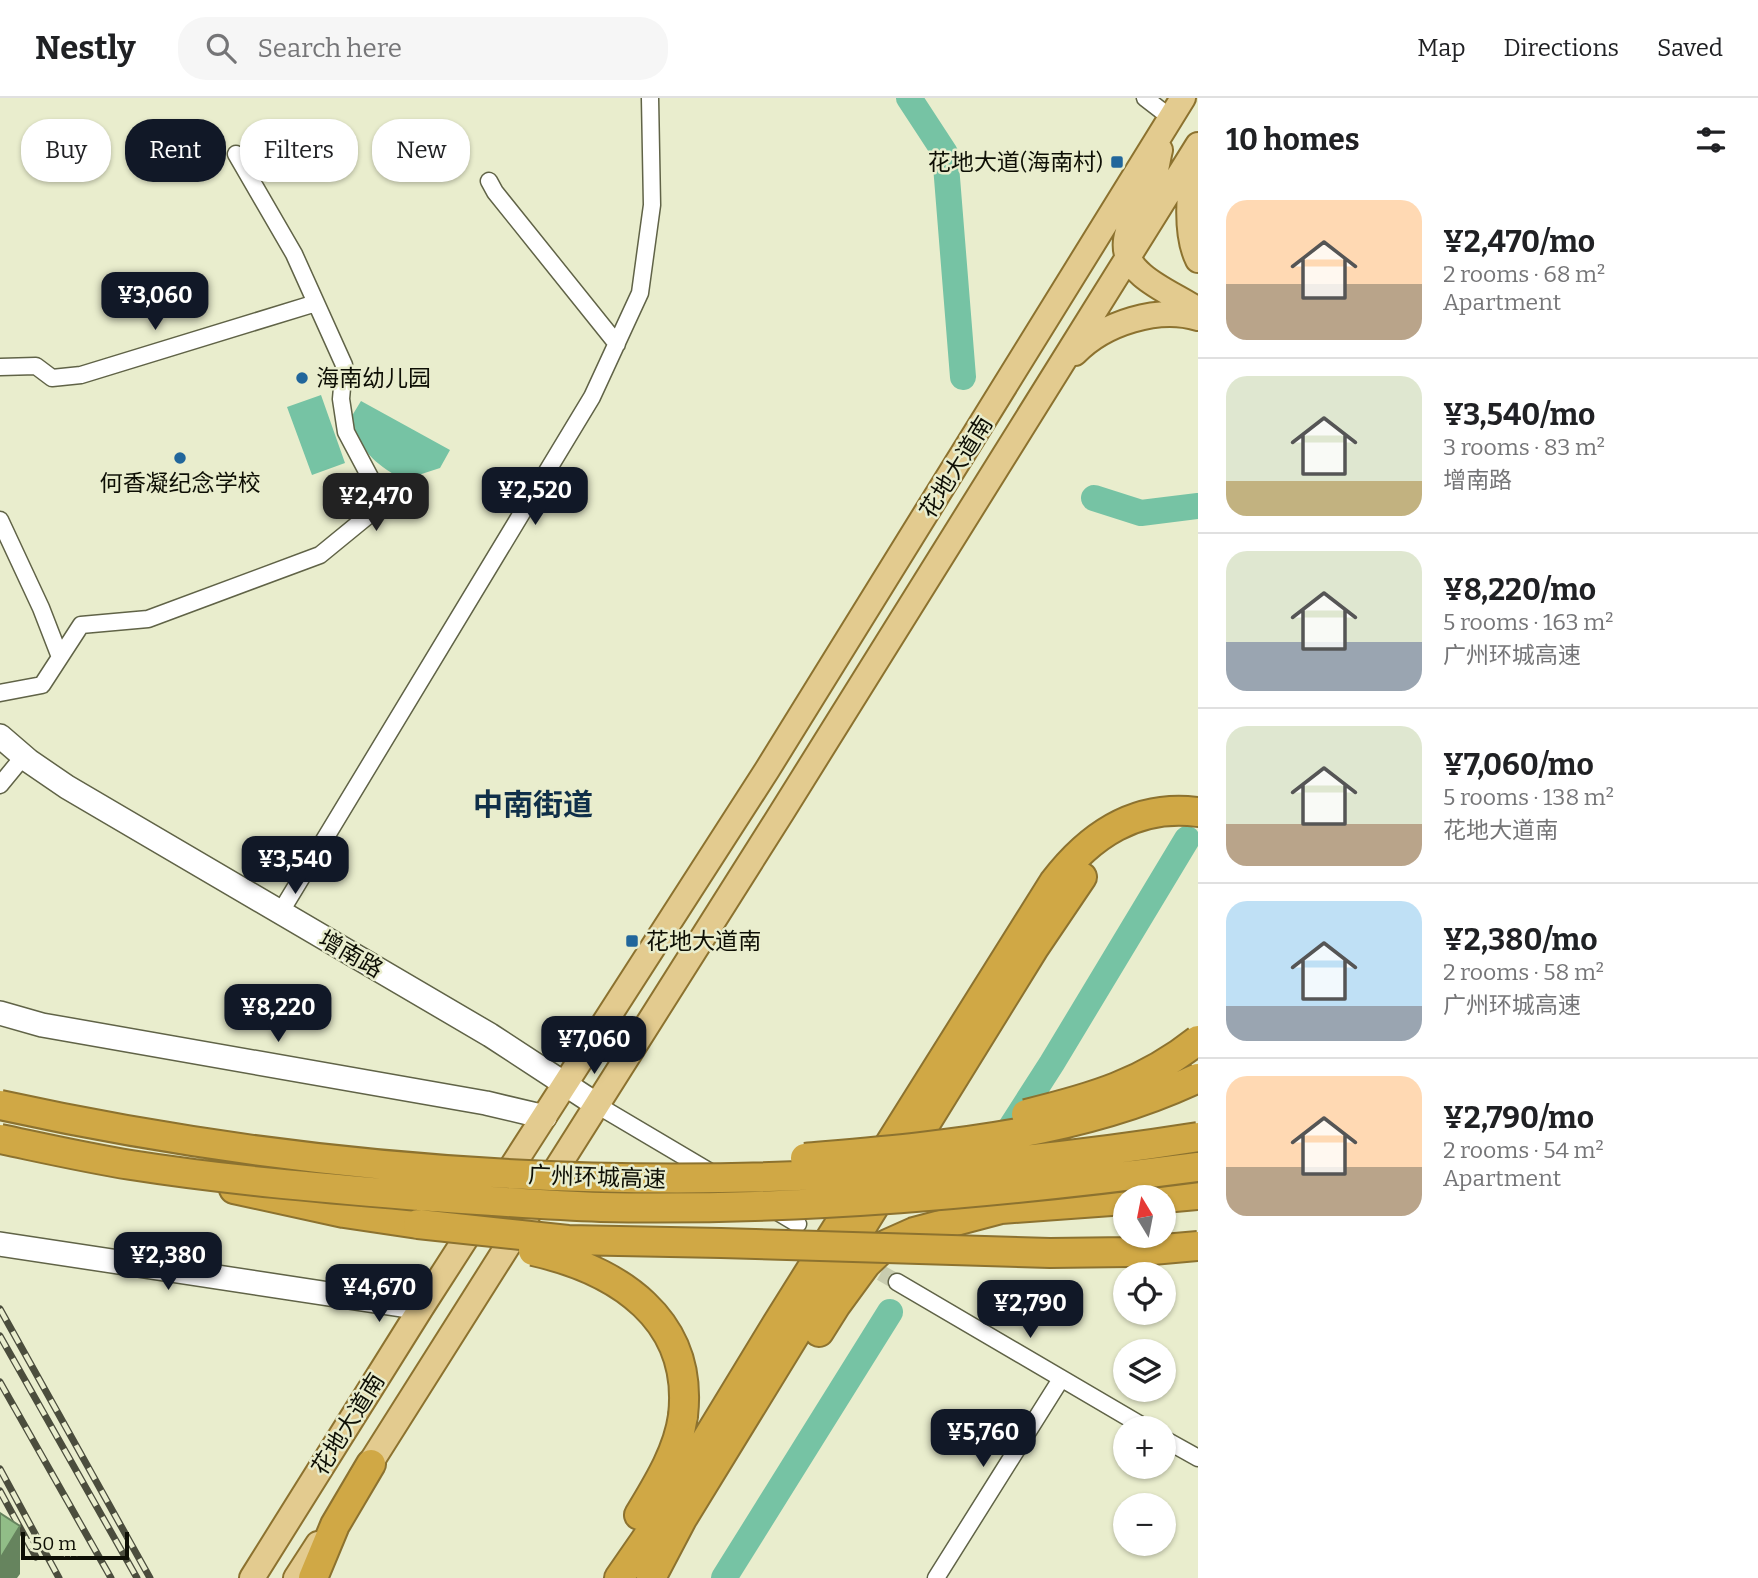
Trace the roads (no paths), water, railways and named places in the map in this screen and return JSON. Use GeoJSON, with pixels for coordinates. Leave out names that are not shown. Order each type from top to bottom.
{"type":"FeatureCollection","features":[{"type":"Feature","properties":{"kind":"highway"},"geometry":{"type":"LineString","coordinates":[[619,1578],[646,1539],[778,1322],[1054,882],[1081,850],[1113,826],[1151,813],[1198,812]]}},
{"type":"Feature","properties":{"kind":"highway"},"geometry":{"type":"LineString","coordinates":[[651,1578],[696,1496],[1071,891],[1095,863],[1123,842],[1162,830],[1198,831]]}},
{"type":"Feature","properties":{"kind":"highway"},"geometry":{"type":"LineString","coordinates":[[410,1167],[537,1171],[809,1157],[1011,1118],[1072,1102],[1141,1078],[1172,1060],[1198,1040]]}},
{"type":"Feature","properties":{"kind":"highway"},"geometry":{"type":"LineString","coordinates":[[780,1160],[923,1145],[1052,1127],[1108,1113],[1198,1078]]}},
{"type":"Feature","properties":{"kind":"highway","name":"广州环城高速"},"geometry":{"type":"LineString","coordinates":[[0,1105],[197,1144],[286,1156],[582,1178],[749,1178],[959,1166],[1087,1153],[1198,1137]]}},
{"type":"Feature","properties":{"kind":"highway","name":"广州环城高速"},"geometry":{"type":"LineString","coordinates":[[0,1139],[178,1172],[321,1188],[600,1207],[754,1206],[899,1198],[1051,1185],[1198,1167]]}},
{"type":"Feature","properties":{"kind":"highway"},"geometry":{"type":"LineString","coordinates":[[91,1158],[344,1213],[568,1240],[721,1242],[1050,1253],[1130,1252],[1198,1245]]}},
{"type":"Feature","properties":{"kind":"highway"},"geometry":{"type":"LineString","coordinates":[[1176,1197],[1198,1195]]}},
{"type":"Feature","properties":{"kind":"highway"},"geometry":{"type":"LineString","coordinates":[[667,1578],[836,1305],[866,1264],[887,1244],[926,1228],[1001,1209],[1113,1201]]}},
{"type":"Feature","properties":{"kind":"highway"},"geometry":{"type":"LineString","coordinates":[[418,1224],[565,1259],[596,1271],[628,1290],[655,1315],[673,1343],[684,1380],[683,1416],[679,1436],[665,1469],[602,1578]]}},
{"type":"Feature","properties":{"kind":"highway"},"geometry":{"type":"LineString","coordinates":[[313,1578],[335,1525],[370,1464]]}},
{"type":"Feature","properties":{"kind":"main road"},"geometry":{"type":"LineString","coordinates":[[1173,115],[1169,150],[1181,153],[1197,147],[1189,212],[1198,260]]}},
{"type":"Feature","properties":{"kind":"main road"},"geometry":{"type":"LineString","coordinates":[[1173,115],[1152,185],[1129,223],[1126,239],[1132,264],[1142,275],[1198,310]]}},
{"type":"Feature","properties":{"kind":"main road","name":"花地大道南"},"geometry":{"type":"LineString","coordinates":[[252,1578],[421,1308],[767,770],[1173,115]]}},
{"type":"Feature","properties":{"kind":"main road","name":"花地大道南"},"geometry":{"type":"LineString","coordinates":[[296,1578],[597,1105],[1197,147]]}},
{"type":"Feature","properties":{"kind":"main road"},"geometry":{"type":"LineString","coordinates":[[1055,373],[1081,347],[1118,324],[1167,314],[1185,314],[1198,318]]}},
{"type":"Feature","properties":{"kind":"street"},"geometry":{"type":"LineString","coordinates":[[280,913],[593,397],[640,293],[652,205],[650,98]]}},
{"type":"Feature","properties":{"kind":"street"},"geometry":{"type":"LineString","coordinates":[[1145,98],[1173,115]]}},
{"type":"Feature","properties":{"kind":"street"},"geometry":{"type":"LineString","coordinates":[[0,693],[42,685],[80,625],[148,619],[320,555],[375,510],[371,479],[346,432],[341,398],[344,365],[294,254],[236,154]]}},
{"type":"Feature","properties":{"kind":"street"},"geometry":{"type":"LineString","coordinates":[[489,181],[617,344]]}},
{"type":"Feature","properties":{"kind":"street"},"geometry":{"type":"LineString","coordinates":[[0,367],[36,366],[52,379],[81,375],[316,303]]}},
{"type":"Feature","properties":{"kind":"street"},"geometry":{"type":"LineString","coordinates":[[0,520],[41,608],[60,657]]}},
{"type":"Feature","properties":{"kind":"street","name":"增南路"},"geometry":{"type":"LineString","coordinates":[[0,736],[23,757],[67,787],[490,1035],[597,1105]]}},
{"type":"Feature","properties":{"kind":"street"},"geometry":{"type":"LineString","coordinates":[[0,785],[23,757]]}},
{"type":"Feature","properties":{"kind":"street"},"geometry":{"type":"LineString","coordinates":[[0,1013],[42,1025],[486,1102],[545,1117]]}},
{"type":"Feature","properties":{"kind":"street"},"geometry":{"type":"LineString","coordinates":[[597,1105],[798,1224]]}},
{"type":"Feature","properties":{"kind":"street"},"geometry":{"type":"LineString","coordinates":[[0,1244],[421,1308]]}},
{"type":"Feature","properties":{"kind":"street"},"geometry":{"type":"LineString","coordinates":[[897,1282],[1125,1416]]}},
{"type":"Feature","properties":{"kind":"street"},"geometry":{"type":"LineString","coordinates":[[936,1578],[1061,1379]]}},
{"type":"Feature","properties":{"kind":"street"},"geometry":{"type":"LineString","coordinates":[[1176,1445],[1198,1458]]}},
{"type":"Feature","properties":{"kind":"waterway"},"geometry":{"type":"LineString","coordinates":[[909,98],[945,153],[963,377]]}},
{"type":"Feature","properties":{"kind":"waterway"},"geometry":{"type":"LineString","coordinates":[[1094,498],[1141,513],[1198,506]]}},
{"type":"Feature","properties":{"kind":"waterway"},"geometry":{"type":"LineString","coordinates":[[1011,1127],[1187,839]]}},
{"type":"Feature","properties":{"kind":"waterway"},"geometry":{"type":"LineString","coordinates":[[724,1578],[890,1312]]}},
{"type":"Feature","properties":{"kind":"tunnel"},"geometry":{"type":"LineString","coordinates":[[860,1261],[897,1282]]}},
{"type":"Feature","properties":{"kind":"railway"},"geometry":{"type":"LineString","coordinates":[[0,1309],[150,1578]]}},
{"type":"Feature","properties":{"kind":"railway"},"geometry":{"type":"LineString","coordinates":[[0,1336],[137,1578]]}},
{"type":"Feature","properties":{"kind":"railway"},"geometry":{"type":"LineString","coordinates":[[0,1382],[111,1578]]}},
{"type":"Feature","properties":{"kind":"railway"},"geometry":{"type":"LineString","coordinates":[[0,1469],[59,1578]]}},
{"type":"Feature","properties":{"kind":"railway"},"geometry":{"type":"LineString","coordinates":[[0,1491],[36,1557]]}},
{"type":"Feature","properties":{"kind":"place","name":"花地大道(海南村)"},"geometry":{"type":"Point","coordinates":[1117,162]}},
{"type":"Feature","properties":{"kind":"place","name":"海南幼儿园"},"geometry":{"type":"Point","coordinates":[302,378]}},
{"type":"Feature","properties":{"kind":"place","name":"何香凝纪念学校"},"geometry":{"type":"Point","coordinates":[180,458]}},
{"type":"Feature","properties":{"kind":"place","name":"花地大道南"},"geometry":{"type":"Point","coordinates":[632,941]}},
{"type":"Feature","properties":{"kind":"district","name":"中南街道"},"geometry":{"type":"Point","coordinates":[533,805]}}]}
